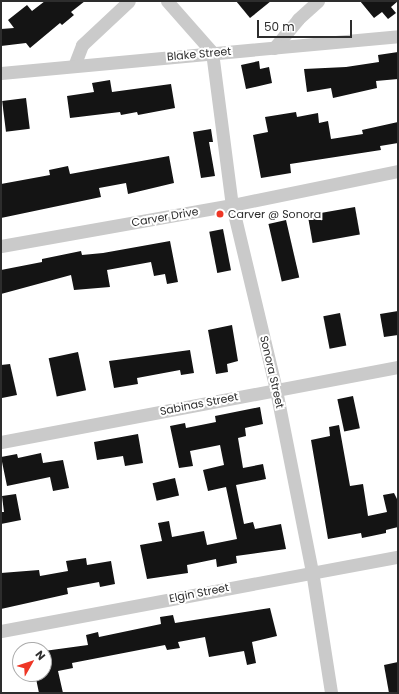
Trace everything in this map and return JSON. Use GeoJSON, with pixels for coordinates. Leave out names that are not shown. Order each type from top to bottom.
{"type":"FeatureCollection","features":[{"type":"Feature","properties":{"kind":"street"},"geometry":{"type":"LineString","coordinates":[[74,66],[82,45],[128,1]]}},
{"type":"Feature","properties":{"kind":"street"},"geometry":{"type":"LineString","coordinates":[[167,1],[212,52]]}},
{"type":"Feature","properties":{"kind":"street"},"geometry":{"type":"LineString","coordinates":[[274,48],[298,19],[318,1]]}},
{"type":"Feature","properties":{"kind":"street","name":"Blake Street"},"geometry":{"type":"LineString","coordinates":[[1,73],[212,52],[274,48],[398,36]]}},
{"type":"Feature","properties":{"kind":"street","name":"Sonora Street"},"geometry":{"type":"LineString","coordinates":[[212,52],[232,205],[276,390],[312,571],[331,693]]}},
{"type":"Feature","properties":{"kind":"street","name":"Carver Drive"},"geometry":{"type":"LineString","coordinates":[[1,246],[232,205],[398,171]]}},
{"type":"Feature","properties":{"kind":"street","name":"Sabinas Street"},"geometry":{"type":"LineString","coordinates":[[1,442],[398,367]]}},
{"type":"Feature","properties":{"kind":"street","name":"Elgin Street"},"geometry":{"type":"LineString","coordinates":[[1,631],[312,571],[398,557]]}},
{"type":"Feature","properties":{"kind":"building"},"geometry":{"type":"Polygon","coordinates":[[[45,1],[85,1],[71,12],[74,15],[62,25],[60,23],[30,48],[26,43],[1,46],[1,29],[14,28],[8,20],[27,5],[32,11],[45,1]]]}},
{"type":"Feature","properties":{"kind":"building"},"geometry":{"type":"Polygon","coordinates":[[[236,1],[271,1],[250,18],[236,1]]]}},
{"type":"Feature","properties":{"kind":"building"},"geometry":{"type":"Polygon","coordinates":[[[360,1],[398,1],[391,7],[396,13],[388,19],[382,12],[374,18],[360,1]]]}},
{"type":"Feature","properties":{"kind":"building"},"geometry":{"type":"Polygon","coordinates":[[[398,52],[398,79],[376,81],[377,88],[333,98],[331,88],[307,92],[304,69],[346,67],[379,62],[378,55],[398,52]]]}},
{"type":"Feature","properties":{"kind":"building"},"geometry":{"type":"Polygon","coordinates":[[[259,61],[260,69],[269,67],[272,83],[246,89],[241,65],[259,61]]]}},
{"type":"Feature","properties":{"kind":"building"},"geometry":{"type":"Polygon","coordinates":[[[110,80],[112,92],[171,84],[175,108],[138,115],[137,112],[121,115],[120,112],[70,118],[67,96],[94,92],[92,83],[110,80]]]}},
{"type":"Feature","properties":{"kind":"building"},"geometry":{"type":"Polygon","coordinates":[[[26,98],[30,129],[6,132],[2,101],[26,98]]]}},
{"type":"Feature","properties":{"kind":"building"},"geometry":{"type":"Polygon","coordinates":[[[296,112],[297,117],[318,113],[319,123],[328,121],[331,139],[363,134],[362,130],[398,122],[398,143],[380,146],[381,150],[290,164],[291,173],[261,178],[253,135],[268,132],[265,117],[296,112]]]}},
{"type":"Feature","properties":{"kind":"building"},"geometry":{"type":"Polygon","coordinates":[[[211,129],[213,142],[209,142],[215,176],[201,178],[193,132],[211,129]]]}},
{"type":"Feature","properties":{"kind":"building"},"geometry":{"type":"Polygon","coordinates":[[[169,156],[174,183],[128,194],[126,183],[99,188],[101,197],[1,218],[1,184],[50,175],[49,170],[68,166],[70,174],[169,156]]]}},
{"type":"Feature","properties":{"kind":"building"},"geometry":{"type":"Polygon","coordinates":[[[355,207],[360,235],[313,243],[308,215],[355,207]]]}},
{"type":"Feature","properties":{"kind":"building"},"geometry":{"type":"Polygon","coordinates":[[[286,220],[299,277],[282,282],[268,224],[286,220]]]}},
{"type":"Feature","properties":{"kind":"building"},"geometry":{"type":"Polygon","coordinates":[[[223,229],[231,270],[217,273],[209,232],[223,229]]]}},
{"type":"Feature","properties":{"kind":"building"},"geometry":{"type":"Polygon","coordinates":[[[170,241],[178,282],[167,284],[165,274],[154,276],[151,262],[107,270],[110,287],[74,290],[71,275],[1,294],[1,270],[42,262],[42,259],[81,251],[82,255],[103,253],[170,241]]]}},
{"type":"Feature","properties":{"kind":"building"},"geometry":{"type":"Polygon","coordinates":[[[398,311],[398,335],[384,337],[380,314],[398,311]]]}},
{"type":"Feature","properties":{"kind":"building"},"geometry":{"type":"Polygon","coordinates":[[[340,313],[346,345],[330,349],[323,316],[340,313]]]}},
{"type":"Feature","properties":{"kind":"building"},"geometry":{"type":"Polygon","coordinates":[[[232,325],[238,361],[227,364],[228,372],[216,374],[208,330],[232,325]]]}},
{"type":"Feature","properties":{"kind":"building"},"geometry":{"type":"Polygon","coordinates":[[[190,350],[194,373],[181,375],[180,370],[137,378],[138,384],[114,388],[109,361],[190,350]]]}},
{"type":"Feature","properties":{"kind":"building"},"geometry":{"type":"Polygon","coordinates":[[[78,352],[86,390],[57,396],[49,358],[78,352]]]}},
{"type":"Feature","properties":{"kind":"building"},"geometry":{"type":"Polygon","coordinates":[[[10,364],[17,395],[2,398],[1,365],[10,364]]]}},
{"type":"Feature","properties":{"kind":"building"},"geometry":{"type":"Polygon","coordinates":[[[353,396],[360,428],[344,432],[337,399],[353,396]]]}},
{"type":"Feature","properties":{"kind":"building"},"geometry":{"type":"Polygon","coordinates":[[[260,407],[263,424],[245,428],[246,436],[238,438],[243,468],[263,464],[266,479],[236,485],[244,524],[253,522],[255,529],[281,524],[286,549],[236,556],[237,563],[217,567],[216,559],[187,565],[188,573],[147,579],[140,545],[162,541],[158,523],[169,521],[172,537],[204,531],[207,545],[237,539],[226,487],[208,491],[203,470],[224,465],[220,445],[190,451],[193,466],[179,468],[170,426],[185,423],[186,428],[216,422],[215,416],[260,407]]]}},
{"type":"Feature","properties":{"kind":"building"},"geometry":{"type":"Polygon","coordinates":[[[339,425],[350,486],[363,484],[368,516],[387,512],[383,495],[394,493],[398,501],[398,527],[386,530],[386,533],[362,538],[361,533],[328,539],[311,440],[330,436],[329,427],[339,425]]]}},
{"type":"Feature","properties":{"kind":"building"},"geometry":{"type":"Polygon","coordinates":[[[138,434],[143,463],[125,466],[123,456],[97,460],[94,442],[138,434]]]}},
{"type":"Feature","properties":{"kind":"building"},"geometry":{"type":"Polygon","coordinates":[[[41,453],[43,463],[63,460],[69,488],[53,491],[50,477],[7,486],[1,457],[17,454],[18,458],[41,453]]]}},
{"type":"Feature","properties":{"kind":"building"},"geometry":{"type":"Polygon","coordinates":[[[175,478],[179,496],[157,501],[153,483],[175,478]]]}},
{"type":"Feature","properties":{"kind":"building"},"geometry":{"type":"Polygon","coordinates":[[[16,494],[21,520],[1,524],[1,512],[4,512],[2,496],[16,494]]]}},
{"type":"Feature","properties":{"kind":"building"},"geometry":{"type":"Polygon","coordinates":[[[86,558],[87,565],[111,561],[115,584],[100,587],[99,582],[67,588],[68,594],[1,609],[1,573],[39,570],[40,576],[68,571],[66,561],[86,558]]]}},
{"type":"Feature","properties":{"kind":"building"},"geometry":{"type":"Polygon","coordinates":[[[270,608],[277,636],[252,642],[256,663],[247,665],[244,651],[209,657],[205,637],[178,642],[180,648],[167,650],[165,645],[72,663],[73,668],[58,671],[63,693],[39,693],[37,682],[52,682],[52,650],[88,645],[86,635],[98,632],[99,637],[161,624],[160,617],[173,615],[175,623],[270,608]]]}},
{"type":"Feature","properties":{"kind":"building"},"geometry":{"type":"Polygon","coordinates":[[[398,662],[398,693],[389,693],[384,665],[398,662]]]}},
{"type":"Feature","properties":{"kind":"place","name":"Carver @ Sonora"},"geometry":{"type":"Point","coordinates":[220,214]}}]}
